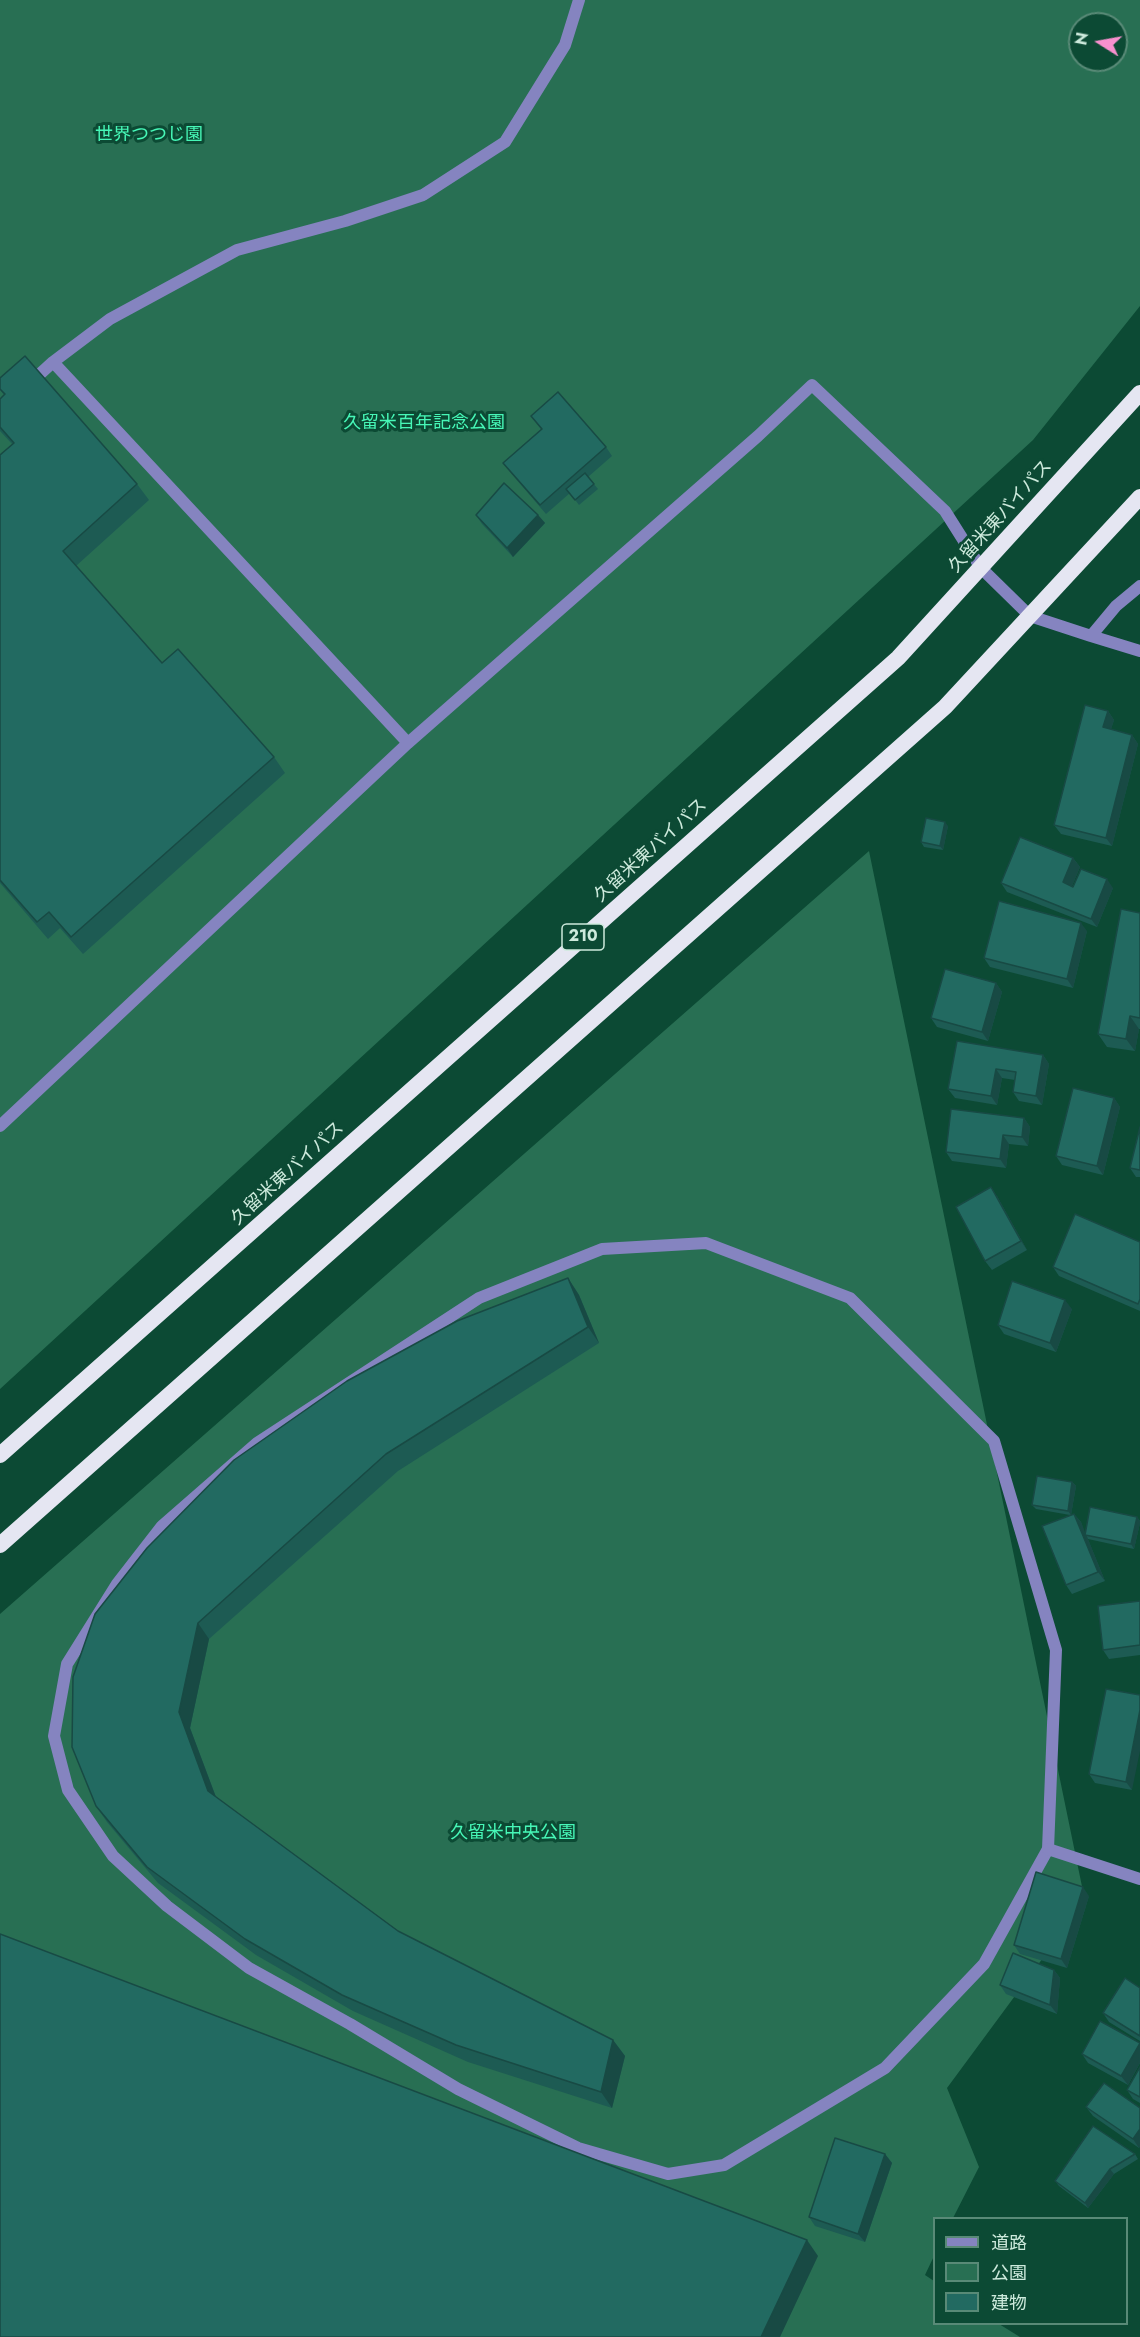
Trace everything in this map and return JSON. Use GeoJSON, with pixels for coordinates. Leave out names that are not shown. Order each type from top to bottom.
{"type":"FeatureCollection","features":[{"type":"Feature","properties":{"kind":"highway","name":"久留米東バイパス"},"geometry":{"type":"LineString","coordinates":[[0,1455],[898,658],[1140,393]]}},
{"type":"Feature","properties":{"kind":"highway"},"geometry":{"type":"LineString","coordinates":[[0,1545],[945,706],[1140,497]]}},
{"type":"Feature","properties":{"kind":"street"},"geometry":{"type":"LineString","coordinates":[[23,390],[53,362],[110,319],[237,250],[345,221],[423,195],[505,142],[565,45],[579,0]]}},
{"type":"Feature","properties":{"kind":"street"},"geometry":{"type":"LineString","coordinates":[[53,362],[408,743]]}},
{"type":"Feature","properties":{"kind":"street"},"geometry":{"type":"LineString","coordinates":[[0,1126],[408,743],[759,436],[812,385],[945,511],[981,568],[1030,616],[1140,651]]}},
{"type":"Feature","properties":{"kind":"street"},"geometry":{"type":"LineString","coordinates":[[1091,636],[1116,606],[1140,586]]}},
{"type":"Feature","properties":{"kind":"street"},"geometry":{"type":"LineString","coordinates":[[706,1243],[850,1298],[994,1441],[1056,1650],[1048,1848],[984,1964],[885,2068],[724,2165],[668,2174],[578,2148],[458,2090],[350,2024],[249,1968],[167,1906],[113,1856],[68,1790],[54,1736],[67,1664],[117,1584],[162,1526],[257,1443],[479,1298],[602,1249],[706,1243]]}},
{"type":"Feature","properties":{"kind":"street"},"geometry":{"type":"LineString","coordinates":[[1048,1848],[1140,1879]]}},
{"type":"Feature","properties":{"kind":"green space","name":"久留米百年記念公園"},"geometry":{"type":"Polygon","coordinates":[[[0,0],[1140,0],[1140,306],[1033,440],[0,1389],[0,0]]]}},
{"type":"Feature","properties":{"kind":"green space","name":"久留米中央公園"},"geometry":{"type":"Polygon","coordinates":[[[869,851],[1085,1901],[947,2088],[979,2167],[954,2217],[933,2217],[933,2258],[925,2275],[933,2280],[933,2325],[1001,2325],[1020,2337],[0,2337],[0,1614],[869,851]]]}},
{"type":"Feature","properties":{"kind":"building"},"geometry":{"type":"Polygon","coordinates":[[[25,356],[137,484],[63,551],[162,663],[178,649],[274,757],[71,937],[49,912],[37,922],[0,880],[0,455],[14,443],[0,427],[0,399],[5,394],[0,389],[0,378],[25,356]]]}},
{"type":"Feature","properties":{"kind":"building"},"geometry":{"type":"Polygon","coordinates":[[[558,392],[606,447],[540,505],[503,463],[542,429],[531,416],[558,392]]]}},
{"type":"Feature","properties":{"kind":"building"},"geometry":{"type":"Polygon","coordinates":[[[585,473],[594,484],[575,500],[566,489],[585,473]]]}},
{"type":"Feature","properties":{"kind":"building"},"geometry":{"type":"Polygon","coordinates":[[[504,483],[538,515],[507,548],[476,515],[504,483]]]}},
{"type":"Feature","properties":{"kind":"building"},"geometry":{"type":"Polygon","coordinates":[[[1085,705],[1108,711],[1103,727],[1132,735],[1106,838],[1054,825],[1085,705]]]}},
{"type":"Feature","properties":{"kind":"building"},"geometry":{"type":"Polygon","coordinates":[[[926,818],[945,822],[940,846],[921,842],[926,818]]]}},
{"type":"Feature","properties":{"kind":"building"},"geometry":{"type":"Polygon","coordinates":[[[1020,837],[1073,858],[1063,882],[1073,887],[1081,869],[1107,879],[1091,919],[1001,883],[1020,837]]]}},
{"type":"Feature","properties":{"kind":"building"},"geometry":{"type":"Polygon","coordinates":[[[999,901],[1081,923],[1067,979],[984,958],[999,901]]]}},
{"type":"Feature","properties":{"kind":"building"},"geometry":{"type":"Polygon","coordinates":[[[1121,909],[1140,913],[1140,1018],[1130,1016],[1126,1039],[1098,1034],[1121,909]]]}},
{"type":"Feature","properties":{"kind":"building"},"geometry":{"type":"Polygon","coordinates":[[[945,969],[996,983],[982,1032],[931,1018],[945,969]]]}},
{"type":"Feature","properties":{"kind":"building"},"geometry":{"type":"Polygon","coordinates":[[[957,1041],[1043,1055],[1036,1096],[1013,1092],[1016,1072],[996,1069],[991,1096],[948,1089],[957,1041]]]}},
{"type":"Feature","properties":{"kind":"building"},"geometry":{"type":"Polygon","coordinates":[[[1073,1088],[1114,1098],[1097,1166],[1056,1156],[1073,1088]]]}},
{"type":"Feature","properties":{"kind":"building"},"geometry":{"type":"Polygon","coordinates":[[[951,1109],[1024,1118],[1022,1137],[1003,1135],[1000,1159],[946,1152],[951,1109]]]}},
{"type":"Feature","properties":{"kind":"building"},"geometry":{"type":"Polygon","coordinates":[[[1140,1127],[1140,1170],[1130,1168],[1140,1127]]]}},
{"type":"Feature","properties":{"kind":"building"},"geometry":{"type":"Polygon","coordinates":[[[991,1187],[1021,1241],[985,1261],[956,1207],[991,1187]]]}},
{"type":"Feature","properties":{"kind":"building"},"geometry":{"type":"Polygon","coordinates":[[[1075,1214],[1140,1242],[1140,1299],[1138,1304],[1053,1267],[1075,1214]]]}},
{"type":"Feature","properties":{"kind":"building"},"geometry":{"type":"Polygon","coordinates":[[[568,1278],[588,1327],[386,1454],[198,1623],[179,1712],[208,1791],[398,1931],[613,2040],[601,2092],[456,2045],[342,1995],[245,1939],[147,1867],[96,1806],[72,1747],[73,1677],[95,1614],[147,1548],[234,1460],[347,1381],[457,1321],[568,1278]]]}},
{"type":"Feature","properties":{"kind":"building"},"geometry":{"type":"Polygon","coordinates":[[[1012,1281],[1065,1300],[1050,1343],[998,1325],[1012,1281]]]}},
{"type":"Feature","properties":{"kind":"building"},"geometry":{"type":"Polygon","coordinates":[[[1037,1476],[1072,1482],[1068,1511],[1032,1505],[1037,1476]]]}},
{"type":"Feature","properties":{"kind":"building"},"geometry":{"type":"Polygon","coordinates":[[[1090,1507],[1137,1517],[1131,1544],[1085,1535],[1090,1507]]]}},
{"type":"Feature","properties":{"kind":"building"},"geometry":{"type":"Polygon","coordinates":[[[1074,1514],[1098,1572],[1066,1585],[1042,1526],[1074,1514]]]}},
{"type":"Feature","properties":{"kind":"building"},"geometry":{"type":"Polygon","coordinates":[[[1140,1601],[1140,1645],[1103,1650],[1098,1606],[1140,1601]]]}},
{"type":"Feature","properties":{"kind":"building"},"geometry":{"type":"Polygon","coordinates":[[[1106,1689],[1140,1695],[1140,1710],[1126,1782],[1089,1774],[1106,1689]]]}},
{"type":"Feature","properties":{"kind":"building"},"geometry":{"type":"Polygon","coordinates":[[[1036,1872],[1083,1887],[1061,1959],[1014,1945],[1036,1872]]]}},
{"type":"Feature","properties":{"kind":"building"},"geometry":{"type":"Polygon","coordinates":[[[0,1934],[807,2240],[761,2337],[0,2337],[0,1934]]]}},
{"type":"Feature","properties":{"kind":"building"},"geometry":{"type":"Polygon","coordinates":[[[1013,1953],[1054,1970],[1050,2005],[1000,1985],[1013,1953]]]}},
{"type":"Feature","properties":{"kind":"building"},"geometry":{"type":"Polygon","coordinates":[[[1125,1978],[1140,1988],[1140,2036],[1103,2013],[1125,1978]]]}},
{"type":"Feature","properties":{"kind":"building"},"geometry":{"type":"Polygon","coordinates":[[[1100,2021],[1140,2043],[1121,2076],[1082,2054],[1100,2021]]]}},
{"type":"Feature","properties":{"kind":"building"},"geometry":{"type":"Polygon","coordinates":[[[1140,2067],[1140,2097],[1127,2090],[1140,2067]]]}},
{"type":"Feature","properties":{"kind":"building"},"geometry":{"type":"Polygon","coordinates":[[[1104,2083],[1140,2108],[1140,2129],[1133,2139],[1086,2107],[1104,2083]]]}},
{"type":"Feature","properties":{"kind":"building"},"geometry":{"type":"Polygon","coordinates":[[[1093,2126],[1135,2154],[1110,2169],[1085,2203],[1055,2181],[1093,2126]]]}},
{"type":"Feature","properties":{"kind":"building"},"geometry":{"type":"Polygon","coordinates":[[[835,2138],[885,2154],[858,2234],[809,2217],[835,2138]]]}},
{"type":"Feature","properties":{"kind":"park label","name":"世界つつじ園"},"geometry":{"type":"Point","coordinates":[149,136]}}]}
